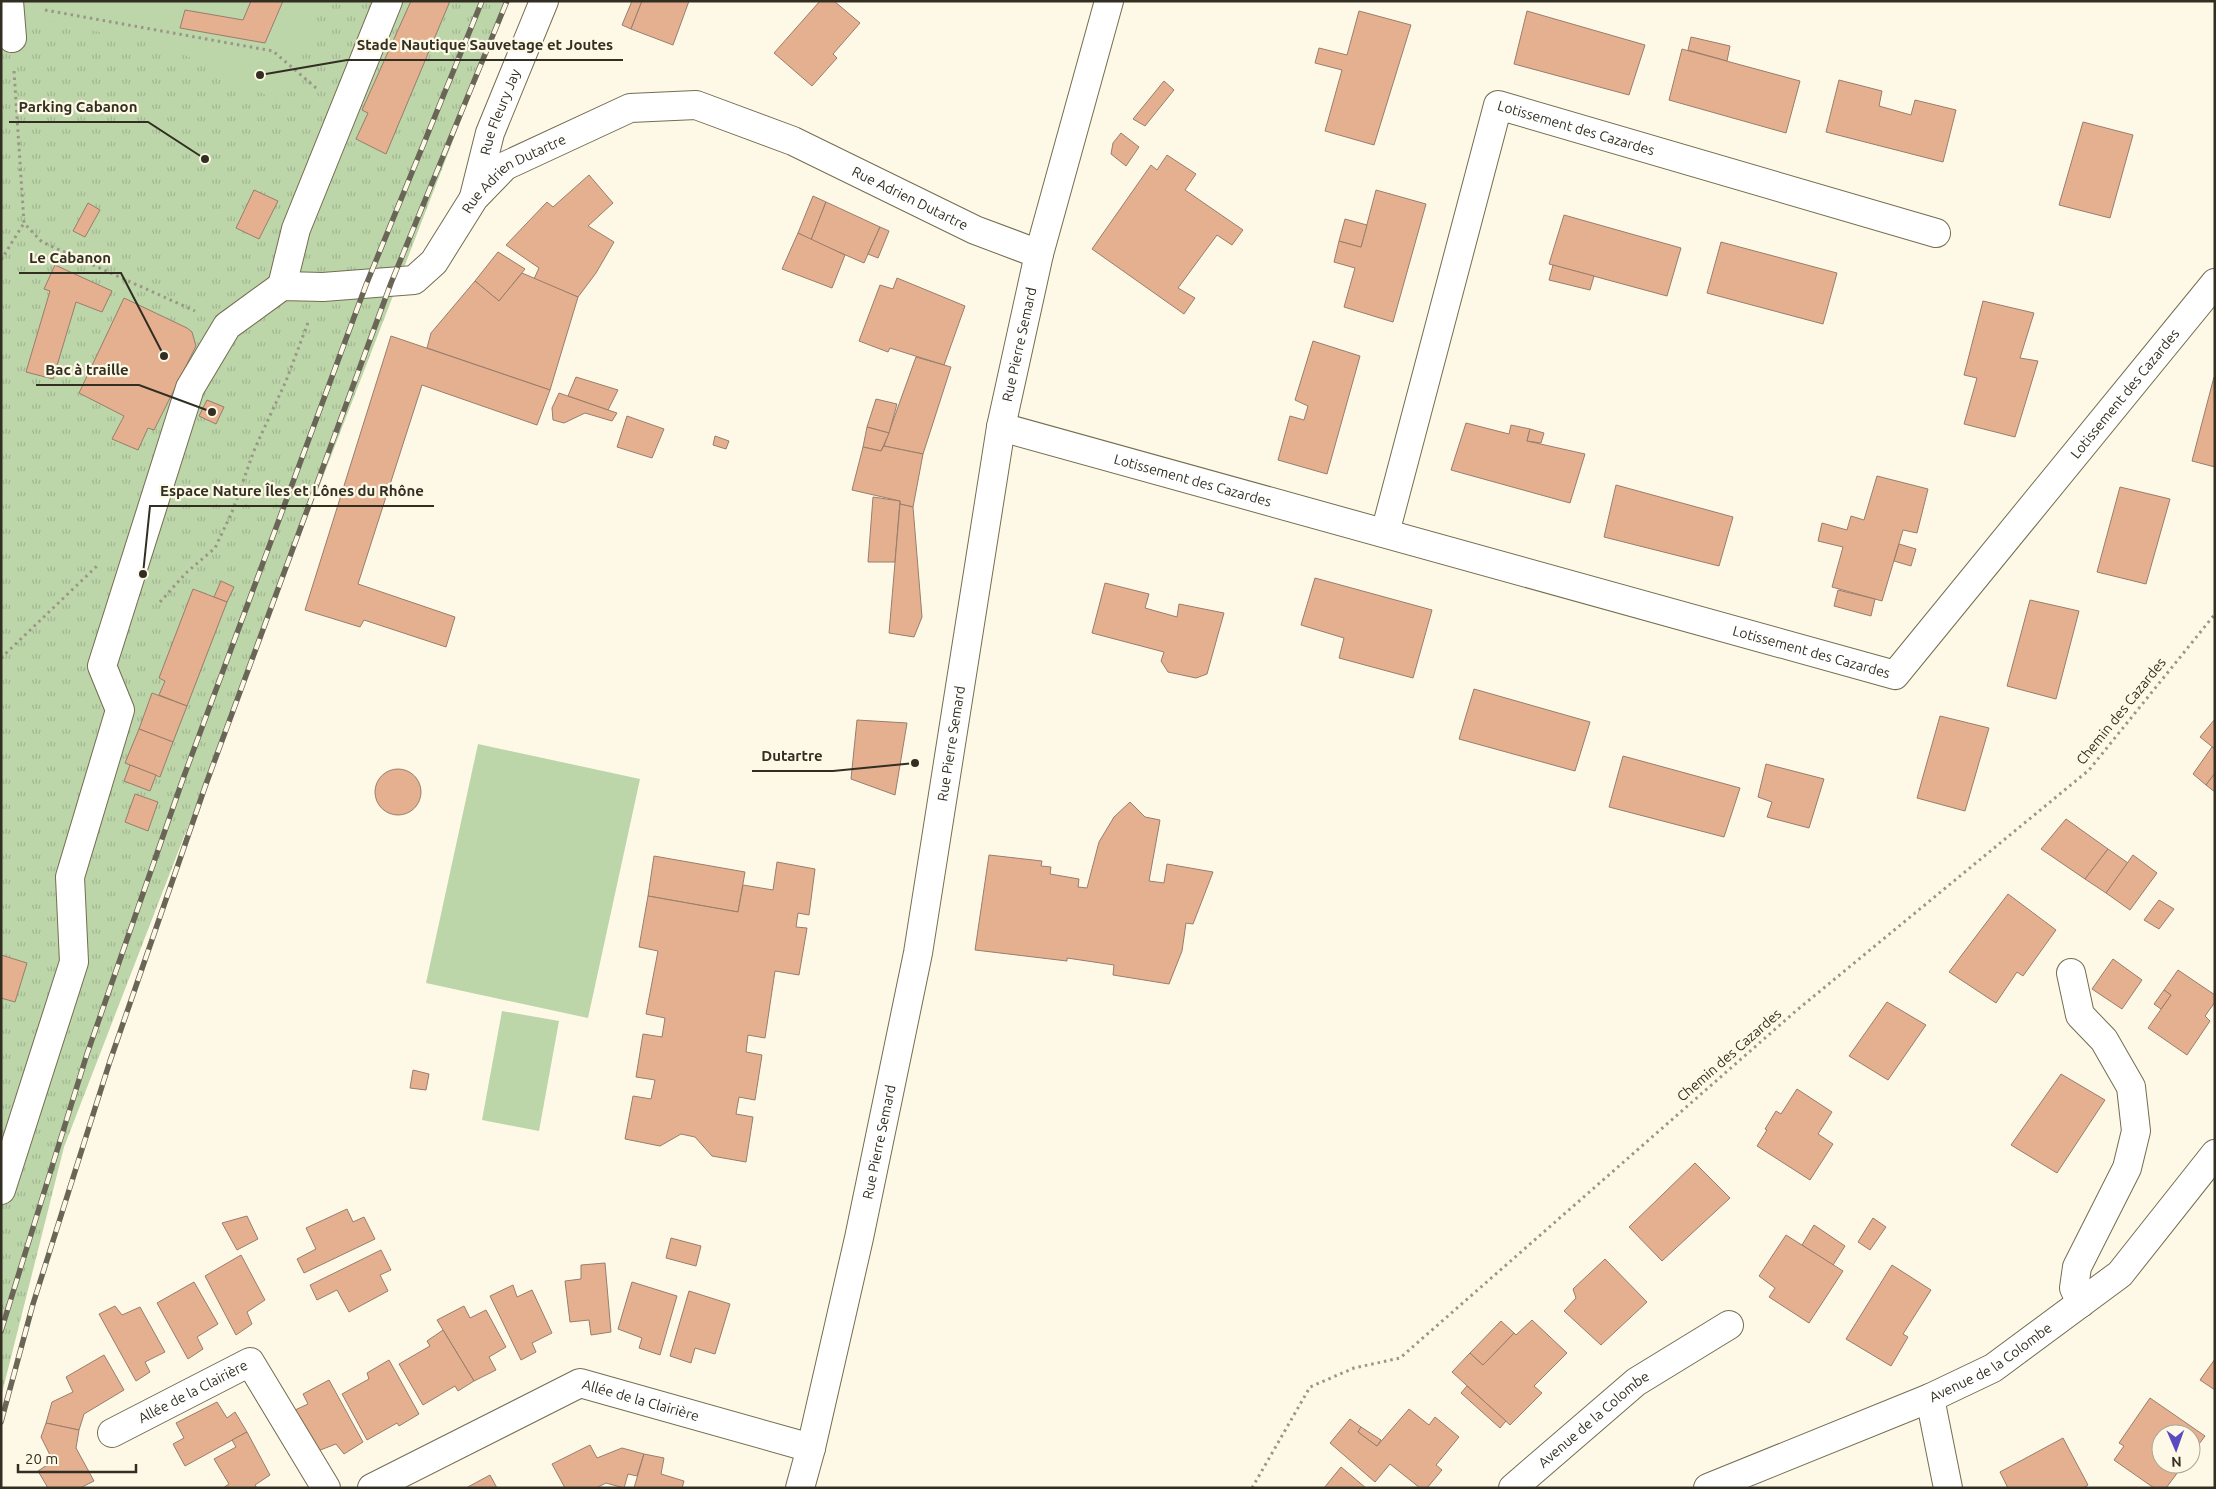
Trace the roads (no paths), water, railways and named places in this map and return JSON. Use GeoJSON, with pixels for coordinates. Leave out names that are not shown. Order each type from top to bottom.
{"type":"FeatureCollection","features":[{"type":"Feature","properties":{"kind":"street"},"geometry":{"type":"LineString","coordinates":[[8,1],[12,38]]}},
{"type":"Feature","properties":{"kind":"street"},"geometry":{"type":"LineString","coordinates":[[1,1190],[74,962],[70,877],[120,710],[102,666],[142,535],[190,388],[228,326],[282,286],[296,229],[388,1]]}},
{"type":"Feature","properties":{"kind":"street","name":"Rue Fleury Jay"},"geometry":{"type":"LineString","coordinates":[[474,198],[490,133],[544,1]]}},
{"type":"Feature","properties":{"kind":"street","name":"Rue Pierre Semard"},"geometry":{"type":"LineString","coordinates":[[800,1488],[811,1448],[859,1238],[918,953],[1001,427],[1039,254],[1109,1]]}},
{"type":"Feature","properties":{"kind":"street","name":"Rue Adrien Dutartre"},"geometry":{"type":"LineString","coordinates":[[282,286],[323,287],[414,280],[434,262],[474,198],[505,166],[630,108],[696,105],[793,141],[975,230],[1039,254]]}},
{"type":"Feature","properties":{"kind":"street","name":"Lotissement des Cazardes"},"geometry":{"type":"LineString","coordinates":[[1385,533],[1498,105],[1936,233]]}},
{"type":"Feature","properties":{"kind":"street","name":"Lotissement des Cazardes"},"geometry":{"type":"LineString","coordinates":[[1001,427],[1895,675],[2215,283]]}},
{"type":"Feature","properties":{"kind":"street"},"geometry":{"type":"LineString","coordinates":[[2071,973],[2080,1015],[2104,1040],[2131,1087],[2136,1131],[2127,1168],[2076,1267],[2074,1288],[2082,1303]]}},
{"type":"Feature","properties":{"kind":"street","name":"Avenue de la Colombe"},"geometry":{"type":"LineString","coordinates":[[1708,1488],[1930,1398],[1993,1368],[2120,1274],[2215,1154]]}},
{"type":"Feature","properties":{"kind":"street","name":"Avenue de la Colombe"},"geometry":{"type":"LineString","coordinates":[[1513,1488],[1636,1382],[1729,1325]]}},
{"type":"Feature","properties":{"kind":"street","name":"Allée de la Clairière"},"geometry":{"type":"LineString","coordinates":[[112,1433],[250,1362],[326,1488]]}},
{"type":"Feature","properties":{"kind":"street","name":"Allée de la Clairière"},"geometry":{"type":"LineString","coordinates":[[372,1488],[580,1383],[811,1448]]}},
{"type":"Feature","properties":{"kind":"street"},"geometry":{"type":"LineString","coordinates":[[1930,1398],[1948,1488]]}},
{"type":"Feature","properties":{"kind":"railway"},"geometry":{"type":"LineString","coordinates":[[1,1331],[87,1054],[184,776],[366,285],[482,1]]}},
{"type":"Feature","properties":{"kind":"railway"},"geometry":{"type":"LineString","coordinates":[[1,1422],[33,1304],[110,1061],[206,784],[391,283],[507,1]]}},
{"type":"Feature","properties":{"kind":"place","name":"Stade Nautique Sauvetage et Joutes"},"geometry":{"type":"Point","coordinates":[260,75]}},
{"type":"Feature","properties":{"kind":"place","name":"Parking Cabanon"},"geometry":{"type":"Point","coordinates":[205,159]}},
{"type":"Feature","properties":{"kind":"place","name":"Le Cabanon"},"geometry":{"type":"Point","coordinates":[164,356]}},
{"type":"Feature","properties":{"kind":"place","name":"Bac à traille"},"geometry":{"type":"Point","coordinates":[212,412]}},
{"type":"Feature","properties":{"kind":"place","name":"Espace Nature Îles et Lônes du Rhône"},"geometry":{"type":"Point","coordinates":[143,574]}},
{"type":"Feature","properties":{"kind":"place","name":"Dutartre"},"geometry":{"type":"Point","coordinates":[915,763]}}]}
